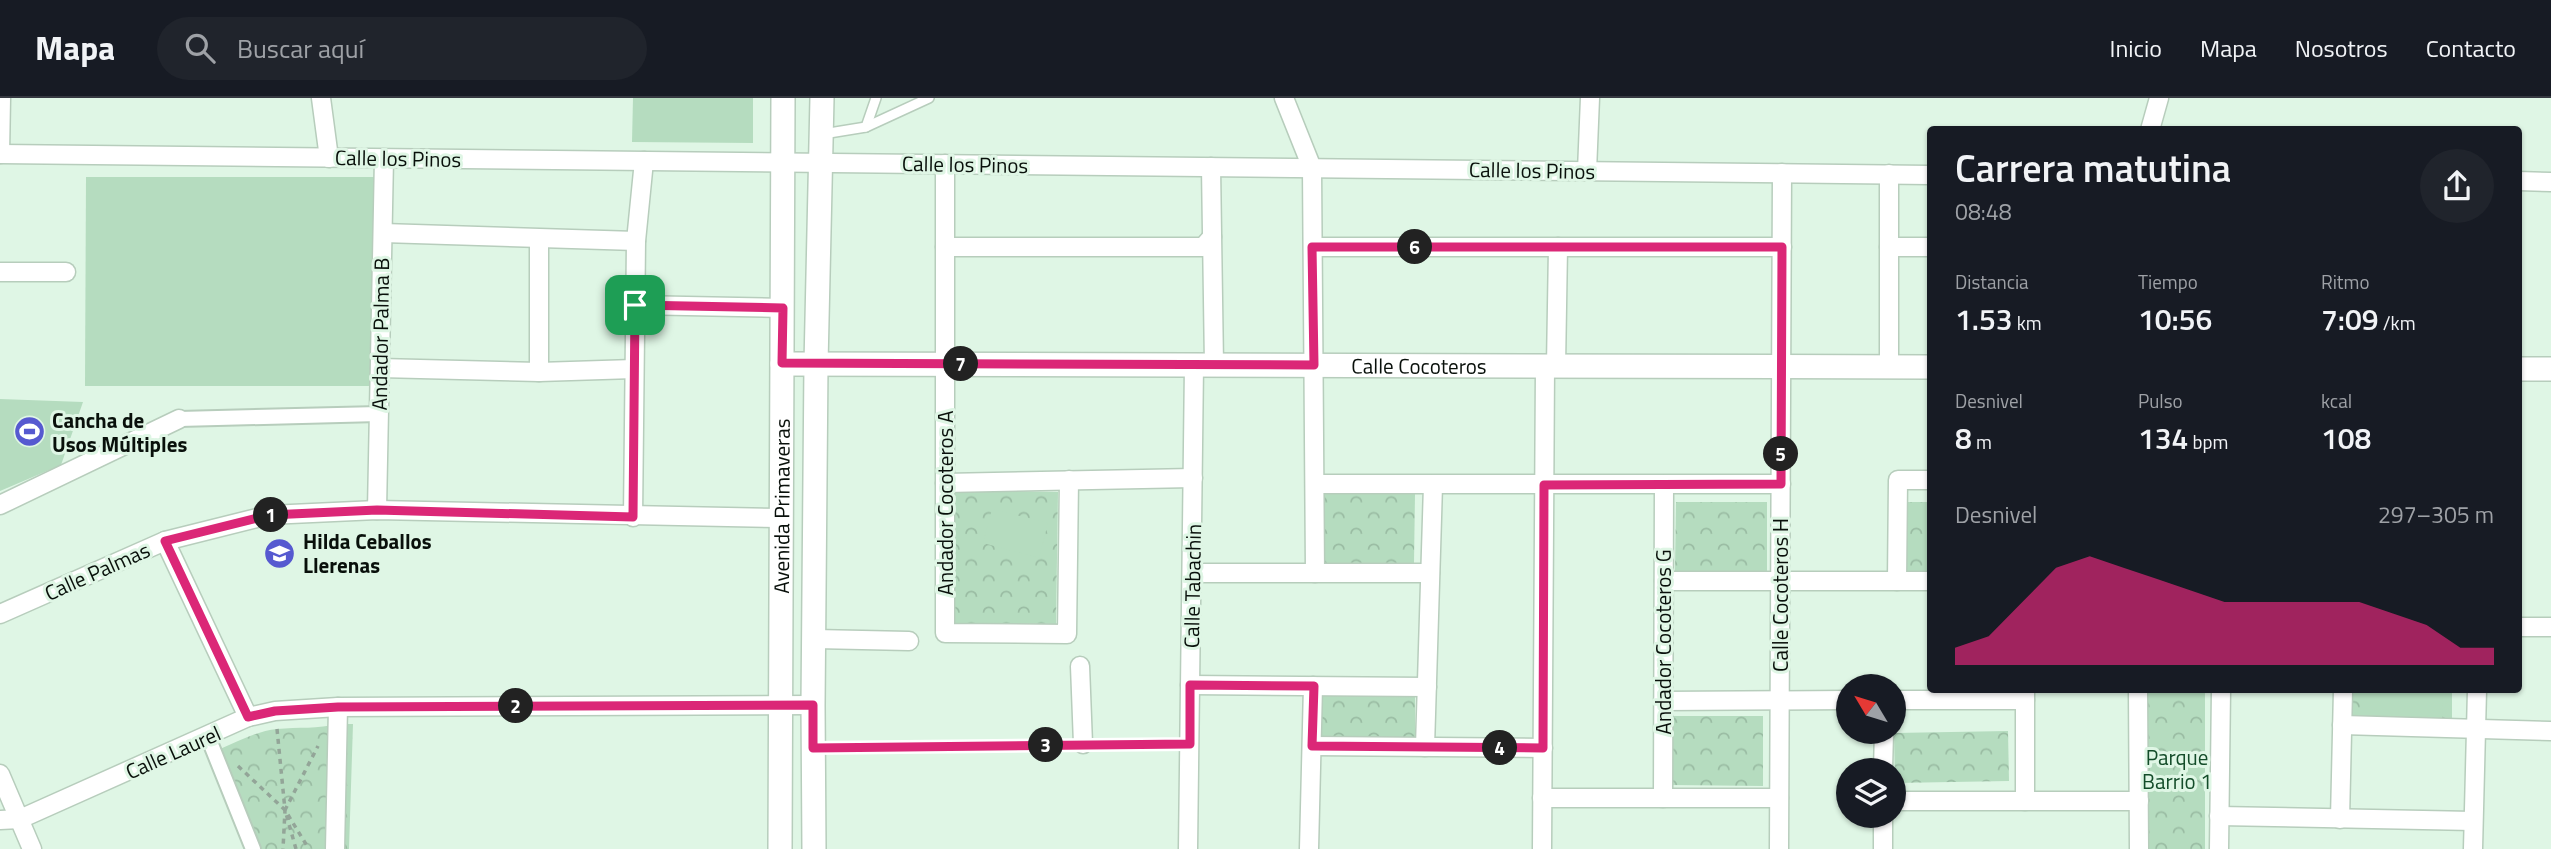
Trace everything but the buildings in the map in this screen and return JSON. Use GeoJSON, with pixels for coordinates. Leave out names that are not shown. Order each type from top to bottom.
{"type":"FeatureCollection","features":[{"type":"Feature","properties":{"kind":"street"},"geometry":{"type":"LineString","coordinates":[[0,154],[1,98]]}},
{"type":"Feature","properties":{"kind":"street"},"geometry":{"type":"LineString","coordinates":[[321,98],[329,158]]}},
{"type":"Feature","properties":{"kind":"street","name":"Avenida Primaveras"},"geometry":{"type":"LineString","coordinates":[[780,849],[783,98]]}},
{"type":"Feature","properties":{"kind":"street","name":"Avenida Primaveras"},"geometry":{"type":"LineString","coordinates":[[814,849],[816,364],[822,98]]}},
{"type":"Feature","properties":{"kind":"street"},"geometry":{"type":"LineString","coordinates":[[1284,98],[1312,168],[1315,573]]}},
{"type":"Feature","properties":{"kind":"street"},"geometry":{"type":"LineString","coordinates":[[1587,171],[1590,98]]}},
{"type":"Feature","properties":{"kind":"street"},"geometry":{"type":"LineString","coordinates":[[2151,126],[2159,98]]}},
{"type":"Feature","properties":{"kind":"street","name":"Calle los Pinos"},"geometry":{"type":"LineString","coordinates":[[0,154],[1927,175]]}},
{"type":"Feature","properties":{"kind":"street","name":"Andador Palma B"},"geometry":{"type":"LineString","coordinates":[[377,510],[384,158]]}},
{"type":"Feature","properties":{"kind":"street"},"geometry":{"type":"LineString","coordinates":[[633,517],[636,241],[644,161]]}},
{"type":"Feature","properties":{"kind":"street","name":"Andador Cocoteros A"},"geometry":{"type":"LineString","coordinates":[[945,164],[945,632],[1067,634],[1069,480]]}},
{"type":"Feature","properties":{"kind":"street","name":"Calle Tabachin"},"geometry":{"type":"LineString","coordinates":[[1188,849],[1193,478],[1212,237],[1211,167]]}},
{"type":"Feature","properties":{"kind":"street","name":"Calle Cocoteros H"},"geometry":{"type":"LineString","coordinates":[[1779,849],[1782,173]]}},
{"type":"Feature","properties":{"kind":"street"},"geometry":{"type":"LineString","coordinates":[[1889,174],[1889,367]]}},
{"type":"Feature","properties":{"kind":"street"},"geometry":{"type":"LineString","coordinates":[[2522,181],[2551,182]]}},
{"type":"Feature","properties":{"kind":"street"},"geometry":{"type":"LineString","coordinates":[[383,233],[636,241]]}},
{"type":"Feature","properties":{"kind":"street"},"geometry":{"type":"LineString","coordinates":[[945,247],[1203,247],[1212,237]]}},
{"type":"Feature","properties":{"kind":"street"},"geometry":{"type":"LineString","coordinates":[[539,239],[539,372]]}},
{"type":"Feature","properties":{"kind":"street"},"geometry":{"type":"LineString","coordinates":[[1312,247],[1782,247]]}},
{"type":"Feature","properties":{"kind":"street"},"geometry":{"type":"LineString","coordinates":[[1542,849],[1544,485],[1558,247]]}},
{"type":"Feature","properties":{"kind":"street"},"geometry":{"type":"LineString","coordinates":[[1889,247],[1927,247]]}},
{"type":"Feature","properties":{"kind":"street"},"geometry":{"type":"LineString","coordinates":[[0,272],[66,272]]}},
{"type":"Feature","properties":{"kind":"street"},"geometry":{"type":"LineString","coordinates":[[635,305],[783,308]]}},
{"type":"Feature","properties":{"kind":"street","name":"Calle Cocoteros"},"geometry":{"type":"LineString","coordinates":[[782,363],[1927,367]]}},
{"type":"Feature","properties":{"kind":"street"},"geometry":{"type":"LineString","coordinates":[[380,368],[539,372],[634,369]]}},
{"type":"Feature","properties":{"kind":"street"},"geometry":{"type":"LineString","coordinates":[[2522,369],[2551,369]]}},
{"type":"Feature","properties":{"kind":"street"},"geometry":{"type":"LineString","coordinates":[[0,505],[179,419],[379,414]]}},
{"type":"Feature","properties":{"kind":"street"},"geometry":{"type":"LineString","coordinates":[[945,483],[1193,478]]}},
{"type":"Feature","properties":{"kind":"street"},"geometry":{"type":"LineString","coordinates":[[1897,581],[1898,480],[1927,480]]}},
{"type":"Feature","properties":{"kind":"street"},"geometry":{"type":"LineString","coordinates":[[1315,484],[1781,484]]}},
{"type":"Feature","properties":{"kind":"street"},"geometry":{"type":"LineString","coordinates":[[1425,747],[1433,485]]}},
{"type":"Feature","properties":{"kind":"street","name":"Andador Cocoteros G"},"geometry":{"type":"LineString","coordinates":[[1663,798],[1664,485]]}},
{"type":"Feature","properties":{"kind":"street","name":"Calle Palmas"},"geometry":{"type":"LineString","coordinates":[[0,614],[165,541],[270,515],[377,510],[780,518]]}},
{"type":"Feature","properties":{"kind":"street"},"geometry":{"type":"LineString","coordinates":[[165,541],[248,717]]}},
{"type":"Feature","properties":{"kind":"street"},"geometry":{"type":"LineString","coordinates":[[1192,573],[1430,573]]}},
{"type":"Feature","properties":{"kind":"street"},"geometry":{"type":"LineString","coordinates":[[1664,581],[1927,581]]}},
{"type":"Feature","properties":{"kind":"street"},"geometry":{"type":"LineString","coordinates":[[2522,627],[2551,627]]}},
{"type":"Feature","properties":{"kind":"street"},"geometry":{"type":"LineString","coordinates":[[815,639],[909,641]]}},
{"type":"Feature","properties":{"kind":"street"},"geometry":{"type":"LineString","coordinates":[[1080,666],[1083,744]]}},
{"type":"Feature","properties":{"kind":"street"},"geometry":{"type":"LineString","coordinates":[[1190,685],[1427,687]]}},
{"type":"Feature","properties":{"kind":"street"},"geometry":{"type":"LineString","coordinates":[[1309,849],[1314,686]]}},
{"type":"Feature","properties":{"kind":"street"},"geometry":{"type":"LineString","coordinates":[[2138,693],[2139,849]]}},
{"type":"Feature","properties":{"kind":"street"},"geometry":{"type":"LineString","coordinates":[[2219,849],[2221,693]]}},
{"type":"Feature","properties":{"kind":"street"},"geometry":{"type":"LineString","coordinates":[[2340,819],[2343,693]]}},
{"type":"Feature","properties":{"kind":"street"},"geometry":{"type":"LineString","coordinates":[[2473,849],[2477,693]]}},
{"type":"Feature","properties":{"kind":"street"},"geometry":{"type":"LineString","coordinates":[[1906,700],[2025,695],[2025,801]]}},
{"type":"Feature","properties":{"kind":"street"},"geometry":{"type":"LineString","coordinates":[[1663,701],[1836,700]]}},
{"type":"Feature","properties":{"kind":"street","name":"Calle Laurel"},"geometry":{"type":"LineString","coordinates":[[0,820],[20,819],[248,717],[275,711],[338,707],[813,705]]}},
{"type":"Feature","properties":{"kind":"street"},"geometry":{"type":"LineString","coordinates":[[335,849],[338,707]]}},
{"type":"Feature","properties":{"kind":"street"},"geometry":{"type":"LineString","coordinates":[[2342,725],[2551,731]]}},
{"type":"Feature","properties":{"kind":"street"},"geometry":{"type":"LineString","coordinates":[[208,737],[253,849]]}},
{"type":"Feature","properties":{"kind":"street"},"geometry":{"type":"LineString","coordinates":[[1312,746],[1543,748]]}},
{"type":"Feature","properties":{"kind":"street"},"geometry":{"type":"LineString","coordinates":[[0,774],[33,849]]}},
{"type":"Feature","properties":{"kind":"street"},"geometry":{"type":"LineString","coordinates":[[1542,798],[1779,798]]}},
{"type":"Feature","properties":{"kind":"street"},"geometry":{"type":"LineString","coordinates":[[1906,801],[2139,801]]}},
{"type":"Feature","properties":{"kind":"street"},"geometry":{"type":"LineString","coordinates":[[2219,816],[2473,821]]}},
{"type":"Feature","properties":{"kind":"street"},"geometry":{"type":"LineString","coordinates":[[1883,828],[1883,849]]}},
{"type":"Feature","properties":{"kind":"lane"},"geometry":{"type":"LineString","coordinates":[[866,127],[876,98]]}},
{"type":"Feature","properties":{"kind":"lane"},"geometry":{"type":"LineString","coordinates":[[821,134],[866,127],[929,98]]}},
{"type":"Feature","properties":{"kind":"lane"},"geometry":{"type":"LineString","coordinates":[[813,748],[1190,744]]}},
{"type":"Feature","properties":{"kind":"path"},"geometry":{"type":"LineString","coordinates":[[275,711],[285,810],[283,849]]}},
{"type":"Feature","properties":{"kind":"path"},"geometry":{"type":"LineString","coordinates":[[208,737],[285,810],[309,849]]}},
{"type":"Feature","properties":{"kind":"path"},"geometry":{"type":"LineString","coordinates":[[296,849],[285,810],[321,739]]}},
{"type":"Feature","properties":{"kind":"green space"},"geometry":{"type":"Polygon","coordinates":[[[633,98],[753,98],[753,143],[632,142],[633,98]]]}},
{"type":"Feature","properties":{"kind":"green space"},"geometry":{"type":"Polygon","coordinates":[[[86,177],[375,177],[374,386],[85,386],[86,177]]]}},
{"type":"Feature","properties":{"kind":"green space"},"geometry":{"type":"Polygon","coordinates":[[[0,399],[83,402],[61,465],[0,491],[0,399]]]}},
{"type":"Feature","properties":{"kind":"green space"},"geometry":{"type":"Polygon","coordinates":[[[952,490],[1058,492],[1056,624],[950,623],[952,490]]]}},
{"type":"Feature","properties":{"kind":"green space"},"geometry":{"type":"Polygon","coordinates":[[[1323,494],[1415,494],[1414,563],[1323,563],[1323,494]]]}},
{"type":"Feature","properties":{"kind":"green space"},"geometry":{"type":"Polygon","coordinates":[[[1676,502],[1767,502],[1767,571],[1675,571],[1676,502]]]}},
{"type":"Feature","properties":{"kind":"green space"},"geometry":{"type":"Polygon","coordinates":[[[1903,502],[1927,502],[1927,571],[1903,571],[1903,502]]]}},
{"type":"Feature","properties":{"kind":"green space"},"geometry":{"type":"Polygon","coordinates":[[[992,509],[1048,523],[1039,558],[983,543],[992,509]]]}},
{"type":"Feature","properties":{"kind":"green space","name":"Parque Barrio 1"},"geometry":{"type":"Polygon","coordinates":[[[2148,693],[2205,693],[2205,849],[2148,849],[2148,693]]]}},
{"type":"Feature","properties":{"kind":"green space"},"geometry":{"type":"Polygon","coordinates":[[[2350,693],[2452,693],[2452,722],[2349,721],[2350,693]]]}},
{"type":"Feature","properties":{"kind":"green space"},"geometry":{"type":"Polygon","coordinates":[[[2362,693],[2443,693],[2442,719],[2362,717],[2362,693]]]}},
{"type":"Feature","properties":{"kind":"green space"},"geometry":{"type":"Polygon","coordinates":[[[1319,694],[1415,695],[1415,741],[1318,740],[1319,694]]]}},
{"type":"Feature","properties":{"kind":"green space"},"geometry":{"type":"Polygon","coordinates":[[[1672,716],[1763,716],[1763,786],[1671,785],[1672,716]]]}},
{"type":"Feature","properties":{"kind":"green space"},"geometry":{"type":"Polygon","coordinates":[[[353,724],[349,849],[260,849],[220,749],[270,730],[353,724]]]}},
{"type":"Feature","properties":{"kind":"green space"},"geometry":{"type":"Polygon","coordinates":[[[2008,731],[2009,781],[1906,783],[1906,758],[1894,758],[1894,744],[1906,744],[1906,733],[2008,731]]]}},
{"type":"Feature","properties":{"kind":"place","name":"Cancha de Usos Múltiples"},"geometry":{"type":"Point","coordinates":[29,432]}},
{"type":"Feature","properties":{"kind":"place","name":"Hilda Ceballos Llerenas"},"geometry":{"type":"Point","coordinates":[280,553]}},
{"type":"Feature","properties":{"kind":"route"},"geometry":{"type":"LineString","coordinates":[[1312,247],[1782,247],[1781,484],[1544,485],[1543,748],[1312,746],[1314,686],[1190,685],[1190,744],[813,748],[813,705],[338,707],[275,711],[248,717],[165,541],[270,515],[377,510],[633,517],[635,305],[783,308],[782,363],[1314,365],[1312,247]]}}]}
